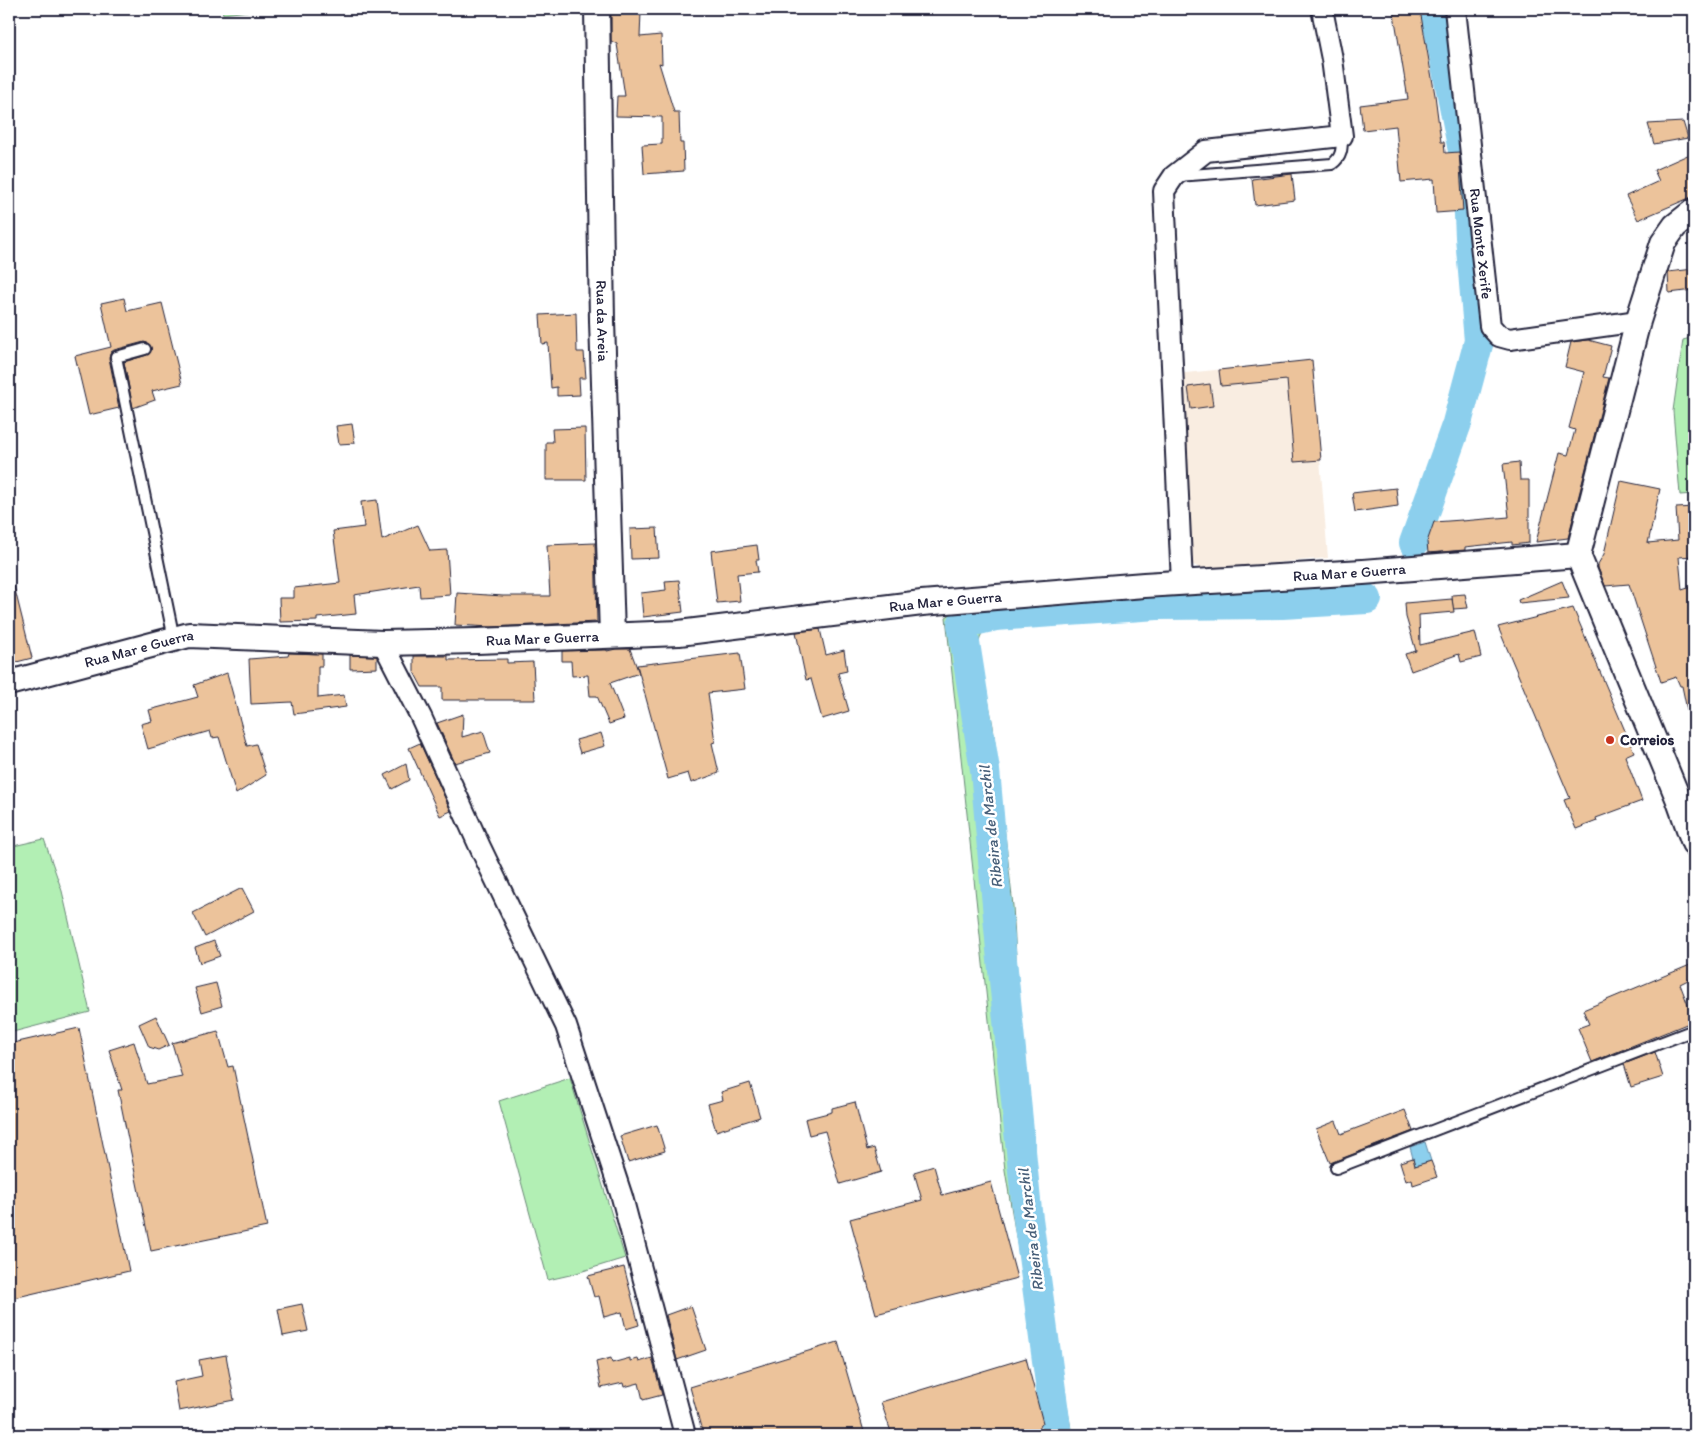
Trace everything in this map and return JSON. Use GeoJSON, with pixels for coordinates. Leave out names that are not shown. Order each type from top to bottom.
{"type":"FeatureCollection","features":[{"type":"Feature","properties":{"kind":"street","name":"Rua da Areia"},"geometry":{"type":"LineString","coordinates":[[597,9],[602,321],[612,635]]}},
{"type":"Feature","properties":{"kind":"street"},"geometry":{"type":"LineString","coordinates":[[1182,583],[1164,191],[1174,176],[1206,151],[1342,136],[1332,59],[1322,9]]}},
{"type":"Feature","properties":{"kind":"street","name":"Rua Monte Xerife"},"geometry":{"type":"LineString","coordinates":[[1455,9],[1490,326],[1499,336],[1510,338],[1638,322]]}},
{"type":"Feature","properties":{"kind":"street"},"geometry":{"type":"LineString","coordinates":[[1694,212],[1675,226],[1663,243],[1638,322],[1578,555],[1678,798],[1694,843]]}},
{"type":"Feature","properties":{"kind":"street","name":"Rua Mar e Guerra"},"geometry":{"type":"LineString","coordinates":[[9,683],[189,635],[383,643],[679,633],[922,603],[1578,555]]}},
{"type":"Feature","properties":{"kind":"street"},"geometry":{"type":"LineString","coordinates":[[383,643],[421,717],[480,847],[566,1026],[622,1197],[685,1435]]}},
{"type":"Feature","properties":{"kind":"lane"},"geometry":{"type":"LineString","coordinates":[[1174,176],[1332,164],[1338,159],[1341,152],[1342,136]]}},
{"type":"Feature","properties":{"kind":"lane"},"geometry":{"type":"LineString","coordinates":[[145,349],[116,357],[174,639]]}},
{"type":"Feature","properties":{"kind":"lane"},"geometry":{"type":"LineString","coordinates":[[1336,1168],[1694,1030]]}},
{"type":"Feature","properties":{"kind":"shaded area"},"geometry":{"type":"Polygon","coordinates":[[[1312,360],[1328,558],[1203,569],[1191,564],[1187,555],[1176,374],[1312,360]]]}},
{"type":"Feature","properties":{"kind":"green space"},"geometry":{"type":"Polygon","coordinates":[[[222,9],[265,9],[223,14],[222,9]]]}},
{"type":"Feature","properties":{"kind":"green space"},"geometry":{"type":"Polygon","coordinates":[[[1694,337],[1694,494],[1680,495],[1673,411],[1683,340],[1694,337]]]}},
{"type":"Feature","properties":{"kind":"green space"},"geometry":{"type":"Polygon","coordinates":[[[978,607],[983,629],[978,645],[993,726],[1013,906],[1023,1072],[1048,1293],[1073,1435],[1046,1435],[1037,1352],[1005,1170],[946,617],[958,610],[978,607]]]}},
{"type":"Feature","properties":{"kind":"green space"},"geometry":{"type":"Polygon","coordinates":[[[44,839],[62,891],[90,1012],[9,1033],[9,847],[44,839]]]}},
{"type":"Feature","properties":{"kind":"green space"},"geometry":{"type":"Polygon","coordinates":[[[570,1078],[625,1258],[548,1280],[499,1101],[570,1078]]]}},
{"type":"Feature","properties":{"kind":"water"},"geometry":{"type":"Polygon","coordinates":[[[1425,1142],[1431,1161],[1415,1166],[1410,1147],[1425,1142]]]}},
{"type":"Feature","properties":{"kind":"building"},"geometry":{"type":"Polygon","coordinates":[[[1420,10],[1441,142],[1444,142],[1445,153],[1459,152],[1463,211],[1436,213],[1434,179],[1401,182],[1396,126],[1363,130],[1360,105],[1408,99],[1394,14],[1420,10]]]}},
{"type":"Feature","properties":{"kind":"building"},"geometry":{"type":"Polygon","coordinates":[[[611,11],[641,12],[640,37],[661,35],[662,64],[659,63],[674,112],[679,112],[680,143],[683,143],[684,171],[644,174],[642,145],[662,144],[662,117],[616,116],[617,96],[625,96],[617,44],[611,41],[611,11]]]}},
{"type":"Feature","properties":{"kind":"building"},"geometry":{"type":"Polygon","coordinates":[[[1683,122],[1688,138],[1654,144],[1648,124],[1683,122]]]}},
{"type":"Feature","properties":{"kind":"building"},"geometry":{"type":"Polygon","coordinates":[[[1690,154],[1694,165],[1694,196],[1638,220],[1626,196],[1659,181],[1654,170],[1690,154]]]}},
{"type":"Feature","properties":{"kind":"building"},"geometry":{"type":"Polygon","coordinates":[[[1292,174],[1295,200],[1255,205],[1252,179],[1292,174]]]}},
{"type":"Feature","properties":{"kind":"building"},"geometry":{"type":"Polygon","coordinates":[[[1694,269],[1694,290],[1669,293],[1668,272],[1694,269]]]}},
{"type":"Feature","properties":{"kind":"building"},"geometry":{"type":"Polygon","coordinates":[[[124,298],[127,311],[162,303],[182,384],[152,391],[155,400],[133,408],[124,362],[147,355],[151,351],[151,347],[144,342],[114,350],[109,358],[119,408],[89,415],[75,356],[111,347],[101,303],[124,298]]]}},
{"type":"Feature","properties":{"kind":"building"},"geometry":{"type":"Polygon","coordinates":[[[576,313],[577,352],[584,352],[586,378],[579,378],[580,395],[557,396],[557,387],[551,388],[548,343],[542,344],[540,315],[576,313]]]}},
{"type":"Feature","properties":{"kind":"building"},"geometry":{"type":"Polygon","coordinates":[[[1588,340],[1611,346],[1603,377],[1609,378],[1568,538],[1536,542],[1559,453],[1568,455],[1575,430],[1569,428],[1584,372],[1565,367],[1571,342],[1588,340]]]}},
{"type":"Feature","properties":{"kind":"building"},"geometry":{"type":"Polygon","coordinates":[[[1312,360],[1321,460],[1294,462],[1287,380],[1221,386],[1219,370],[1312,360]]]}},
{"type":"Feature","properties":{"kind":"building"},"geometry":{"type":"Polygon","coordinates":[[[1210,384],[1213,406],[1191,409],[1188,387],[1210,384]]]}},
{"type":"Feature","properties":{"kind":"building"},"geometry":{"type":"Polygon","coordinates":[[[352,424],[355,443],[339,444],[336,426],[352,424]]]}},
{"type":"Feature","properties":{"kind":"building"},"geometry":{"type":"Polygon","coordinates":[[[585,428],[586,480],[546,480],[546,442],[553,442],[552,429],[585,428]]]}},
{"type":"Feature","properties":{"kind":"building"},"geometry":{"type":"Polygon","coordinates":[[[1519,462],[1520,480],[1529,480],[1529,543],[1512,545],[1512,542],[1465,547],[1465,550],[1428,553],[1427,542],[1434,522],[1509,517],[1503,464],[1519,462]]]}},
{"type":"Feature","properties":{"kind":"building"},"geometry":{"type":"Polygon","coordinates":[[[1621,481],[1660,489],[1648,543],[1678,540],[1676,508],[1694,507],[1694,556],[1679,557],[1682,590],[1691,587],[1694,597],[1694,714],[1688,715],[1682,686],[1680,686],[1676,677],[1661,682],[1629,584],[1605,586],[1598,568],[1598,564],[1604,554],[1621,481]]]}},
{"type":"Feature","properties":{"kind":"building"},"geometry":{"type":"Polygon","coordinates":[[[1396,488],[1398,506],[1355,512],[1352,493],[1396,488]]]}},
{"type":"Feature","properties":{"kind":"building"},"geometry":{"type":"Polygon","coordinates":[[[377,500],[382,540],[418,525],[430,551],[447,550],[450,595],[420,597],[419,585],[354,595],[356,614],[317,618],[317,621],[280,622],[279,598],[294,598],[294,588],[340,583],[333,531],[364,527],[361,502],[377,500]]]}},
{"type":"Feature","properties":{"kind":"building"},"geometry":{"type":"Polygon","coordinates":[[[657,528],[659,558],[631,559],[630,529],[657,528]]]}},
{"type":"Feature","properties":{"kind":"building"},"geometry":{"type":"Polygon","coordinates":[[[595,543],[597,622],[491,627],[455,625],[457,593],[503,596],[550,596],[547,545],[595,543]]]}},
{"type":"Feature","properties":{"kind":"building"},"geometry":{"type":"Polygon","coordinates":[[[757,545],[759,560],[756,560],[758,572],[737,574],[740,601],[717,603],[711,551],[757,545]]]}},
{"type":"Feature","properties":{"kind":"building"},"geometry":{"type":"Polygon","coordinates":[[[679,580],[683,612],[643,617],[641,593],[666,590],[665,581],[679,580]]]}},
{"type":"Feature","properties":{"kind":"building"},"geometry":{"type":"Polygon","coordinates":[[[1562,581],[1569,598],[1519,603],[1518,600],[1562,581]]]}},
{"type":"Feature","properties":{"kind":"building"},"geometry":{"type":"Polygon","coordinates":[[[14,586],[32,658],[9,664],[9,632],[12,631],[9,619],[9,587],[14,586]]]}},
{"type":"Feature","properties":{"kind":"building"},"geometry":{"type":"Polygon","coordinates":[[[1465,594],[1468,608],[1453,609],[1452,595],[1465,594]]]}},
{"type":"Feature","properties":{"kind":"building"},"geometry":{"type":"Polygon","coordinates":[[[1452,599],[1454,612],[1419,615],[1420,645],[1475,632],[1481,657],[1461,662],[1459,654],[1411,671],[1405,654],[1416,651],[1406,617],[1405,603],[1452,599]]]}},
{"type":"Feature","properties":{"kind":"building"},"geometry":{"type":"Polygon","coordinates":[[[1573,608],[1634,752],[1625,756],[1642,801],[1596,818],[1597,821],[1576,829],[1564,800],[1570,798],[1498,627],[1573,608]]]}},
{"type":"Feature","properties":{"kind":"building"},"geometry":{"type":"Polygon","coordinates":[[[820,629],[826,655],[844,650],[847,671],[838,673],[849,711],[822,719],[811,679],[806,680],[796,632],[820,629]]]}},
{"type":"Feature","properties":{"kind":"building"},"geometry":{"type":"Polygon","coordinates":[[[630,649],[639,673],[610,683],[624,719],[609,724],[597,696],[590,696],[588,675],[572,676],[571,661],[562,661],[562,651],[607,651],[630,649]]]}},
{"type":"Feature","properties":{"kind":"building"},"geometry":{"type":"Polygon","coordinates":[[[289,653],[322,654],[322,666],[318,666],[318,698],[344,695],[346,707],[294,714],[292,702],[251,704],[249,659],[288,656],[289,653]]]}},
{"type":"Feature","properties":{"kind":"building"},"geometry":{"type":"Polygon","coordinates":[[[740,653],[745,689],[708,693],[715,742],[712,743],[719,773],[691,783],[688,773],[668,779],[637,665],[740,653]]]}},
{"type":"Feature","properties":{"kind":"building"},"geometry":{"type":"Polygon","coordinates":[[[350,655],[377,656],[377,668],[350,669],[350,655]]]}},
{"type":"Feature","properties":{"kind":"building"},"geometry":{"type":"Polygon","coordinates":[[[414,656],[448,656],[448,660],[507,659],[507,663],[533,662],[535,700],[442,700],[442,687],[422,687],[414,672],[414,656]]]}},
{"type":"Feature","properties":{"kind":"building"},"geometry":{"type":"Polygon","coordinates":[[[227,673],[247,746],[256,744],[266,775],[236,794],[219,737],[212,738],[210,731],[148,749],[141,724],[152,721],[149,710],[198,697],[194,685],[227,673]]]}},
{"type":"Feature","properties":{"kind":"building"},"geometry":{"type":"Polygon","coordinates":[[[463,714],[462,737],[483,731],[490,753],[455,763],[437,723],[463,714]]]}},
{"type":"Feature","properties":{"kind":"building"},"geometry":{"type":"Polygon","coordinates":[[[601,733],[605,746],[580,753],[576,740],[601,733]]]}},
{"type":"Feature","properties":{"kind":"building"},"geometry":{"type":"Polygon","coordinates":[[[420,743],[451,811],[440,816],[409,748],[420,743]]]}},
{"type":"Feature","properties":{"kind":"building"},"geometry":{"type":"Polygon","coordinates":[[[406,764],[409,780],[392,789],[385,775],[406,764]]]}},
{"type":"Feature","properties":{"kind":"building"},"geometry":{"type":"Polygon","coordinates":[[[242,888],[254,911],[205,937],[193,913],[242,888]]]}},
{"type":"Feature","properties":{"kind":"building"},"geometry":{"type":"Polygon","coordinates":[[[214,941],[220,956],[200,963],[195,948],[214,941]]]}},
{"type":"Feature","properties":{"kind":"building"},"geometry":{"type":"Polygon","coordinates":[[[1690,965],[1694,977],[1680,984],[1694,1021],[1592,1062],[1578,1028],[1589,1024],[1583,1010],[1690,965]]]}},
{"type":"Feature","properties":{"kind":"building"},"geometry":{"type":"Polygon","coordinates":[[[216,983],[222,1006],[202,1012],[195,988],[216,983]]]}},
{"type":"Feature","properties":{"kind":"building"},"geometry":{"type":"Polygon","coordinates":[[[156,1016],[169,1045],[158,1050],[149,1047],[139,1024],[156,1016]]]}},
{"type":"Feature","properties":{"kind":"building"},"geometry":{"type":"Polygon","coordinates":[[[79,1028],[129,1271],[9,1299],[9,1044],[79,1028]]]}},
{"type":"Feature","properties":{"kind":"building"},"geometry":{"type":"Polygon","coordinates":[[[218,1031],[228,1067],[233,1066],[267,1227],[151,1251],[118,1090],[122,1090],[109,1050],[134,1042],[147,1084],[182,1077],[172,1043],[218,1031]]]}},
{"type":"Feature","properties":{"kind":"building"},"geometry":{"type":"Polygon","coordinates":[[[1655,1052],[1663,1077],[1631,1087],[1624,1064],[1655,1052]]]}},
{"type":"Feature","properties":{"kind":"building"},"geometry":{"type":"Polygon","coordinates":[[[750,1083],[760,1117],[716,1131],[708,1104],[723,1100],[721,1092],[750,1083]]]}},
{"type":"Feature","properties":{"kind":"building"},"geometry":{"type":"Polygon","coordinates":[[[855,1102],[867,1150],[874,1148],[881,1172],[840,1184],[825,1131],[809,1135],[805,1119],[832,1112],[832,1108],[855,1102]]]}},
{"type":"Feature","properties":{"kind":"building"},"geometry":{"type":"Polygon","coordinates":[[[1405,1110],[1413,1131],[1330,1163],[1316,1129],[1336,1121],[1341,1134],[1405,1110]]]}},
{"type":"Feature","properties":{"kind":"building"},"geometry":{"type":"Polygon","coordinates":[[[657,1125],[665,1151],[628,1162],[620,1136],[657,1125]]]}},
{"type":"Feature","properties":{"kind":"building"},"geometry":{"type":"Polygon","coordinates":[[[1413,1158],[1415,1166],[1431,1161],[1437,1177],[1413,1185],[1412,1179],[1406,1181],[1400,1162],[1413,1158]]]}},
{"type":"Feature","properties":{"kind":"building"},"geometry":{"type":"Polygon","coordinates":[[[934,1166],[942,1195],[991,1182],[1017,1278],[876,1314],[850,1219],[922,1200],[914,1172],[934,1166]]]}},
{"type":"Feature","properties":{"kind":"building"},"geometry":{"type":"Polygon","coordinates":[[[624,1267],[639,1325],[626,1329],[622,1312],[604,1317],[599,1296],[594,1297],[588,1276],[624,1267]]]}},
{"type":"Feature","properties":{"kind":"building"},"geometry":{"type":"Polygon","coordinates":[[[302,1304],[308,1331],[283,1336],[278,1309],[302,1304]]]}},
{"type":"Feature","properties":{"kind":"building"},"geometry":{"type":"Polygon","coordinates":[[[691,1306],[706,1350],[677,1360],[666,1315],[691,1306]]]}},
{"type":"Feature","properties":{"kind":"building"},"geometry":{"type":"Polygon","coordinates":[[[838,1342],[865,1435],[703,1435],[690,1387],[838,1342]]]}},
{"type":"Feature","properties":{"kind":"building"},"geometry":{"type":"Polygon","coordinates":[[[226,1355],[234,1400],[179,1411],[174,1382],[202,1376],[199,1360],[226,1355]]]}},
{"type":"Feature","properties":{"kind":"building"},"geometry":{"type":"Polygon","coordinates":[[[611,1358],[612,1363],[630,1358],[630,1361],[638,1359],[639,1362],[652,1358],[662,1395],[643,1400],[639,1383],[624,1387],[623,1383],[601,1388],[596,1362],[611,1358]]]}},
{"type":"Feature","properties":{"kind":"building"},"geometry":{"type":"Polygon","coordinates":[[[1026,1358],[1043,1423],[1032,1435],[892,1435],[881,1402],[1026,1358]]]}},
{"type":"Feature","properties":{"kind":"waterway"},"geometry":{"type":"LineString","coordinates":[[1414,543],[1457,423],[1479,341],[1470,237],[1467,171],[1435,9]]}},
{"type":"Feature","properties":{"kind":"waterway","name":"Ribeira de Marchil"},"geometry":{"type":"LineString","coordinates":[[1057,1435],[1027,1211],[985,770],[962,624],[996,616],[1157,605],[1282,604],[1367,599]]}},
{"type":"Feature","properties":{"kind":"place","name":"Correios"},"geometry":{"type":"Point","coordinates":[1610,740]}}]}
